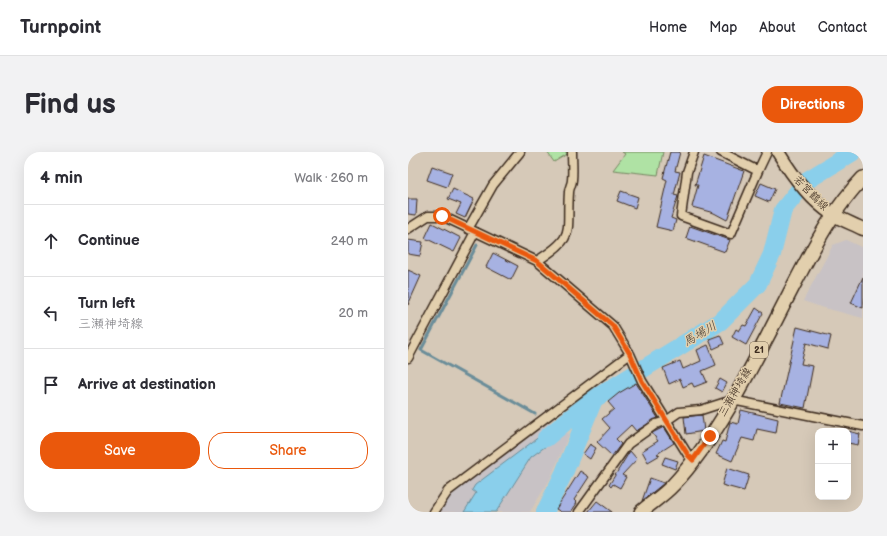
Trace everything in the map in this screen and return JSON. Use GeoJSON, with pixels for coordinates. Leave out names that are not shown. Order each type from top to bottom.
{"type":"FeatureCollection","features":[{"type":"Feature","properties":{"kind":"main road","name":"若宮鶴線"},"geometry":{"type":"LineString","coordinates":[[778,152],[792,174],[813,197],[832,214],[863,229]]}},
{"type":"Feature","properties":{"kind":"main road","name":"三瀬神埼線"},"geometry":{"type":"LineString","coordinates":[[641,512],[673,485],[693,460],[732,400],[832,214],[863,178]]}},
{"type":"Feature","properties":{"kind":"street"},"geometry":{"type":"LineString","coordinates":[[408,358],[493,185],[520,152]]}},
{"type":"Feature","properties":{"kind":"street"},"geometry":{"type":"LineString","coordinates":[[537,261],[557,249],[564,240],[569,226],[569,190],[572,181],[572,152]]}},
{"type":"Feature","properties":{"kind":"street"},"geometry":{"type":"LineString","coordinates":[[694,152],[687,172],[681,216],[731,234],[767,152]]}},
{"type":"Feature","properties":{"kind":"street"},"geometry":{"type":"LineString","coordinates":[[721,152],[758,171]]}},
{"type":"Feature","properties":{"kind":"street"},"geometry":{"type":"LineString","coordinates":[[408,229],[428,216],[442,216],[537,261],[613,326],[630,354],[642,381],[666,421],[693,460]]}},
{"type":"Feature","properties":{"kind":"street"},"geometry":{"type":"LineString","coordinates":[[434,512],[448,491],[630,354]]}},
{"type":"Feature","properties":{"kind":"street"},"geometry":{"type":"LineString","coordinates":[[579,512],[628,444],[656,424],[666,421],[679,412],[701,410],[732,400],[863,426]]}},
{"type":"Feature","properties":{"kind":"shaded area"},"geometry":{"type":"Polygon","coordinates":[[[846,240],[863,248],[863,318],[803,301],[833,245],[846,240]]]}},
{"type":"Feature","properties":{"kind":"shaded area"},"geometry":{"type":"Polygon","coordinates":[[[550,422],[569,434],[550,479],[530,512],[440,512],[451,494],[550,422]]]}},
{"type":"Feature","properties":{"kind":"green space"},"geometry":{"type":"Polygon","coordinates":[[[547,152],[569,152],[569,153],[554,162],[547,152]]]}},
{"type":"Feature","properties":{"kind":"green space"},"geometry":{"type":"Polygon","coordinates":[[[622,152],[663,152],[658,175],[613,170],[625,154],[622,152]]]}},
{"type":"Feature","properties":{"kind":"water"},"geometry":{"type":"Polygon","coordinates":[[[564,418],[568,430],[531,457],[496,512],[464,512],[476,493],[472,490],[475,485],[564,418]]]}},
{"type":"Feature","properties":{"kind":"building"},"geometry":{"type":"Polygon","coordinates":[[[670,152],[680,152],[675,171],[680,172],[674,195],[678,196],[671,218],[676,220],[673,231],[656,227],[667,180],[663,178],[670,152]]]}},
{"type":"Feature","properties":{"kind":"building"},"geometry":{"type":"Polygon","coordinates":[[[704,156],[744,171],[727,220],[714,213],[692,207],[698,185],[695,185],[704,156]]]}},
{"type":"Feature","properties":{"kind":"building"},"geometry":{"type":"Polygon","coordinates":[[[432,166],[452,173],[447,187],[427,180],[432,166]]]}},
{"type":"Feature","properties":{"kind":"building"},"geometry":{"type":"Polygon","coordinates":[[[761,183],[775,189],[769,202],[755,196],[761,183]]]}},
{"type":"Feature","properties":{"kind":"building"},"geometry":{"type":"Polygon","coordinates":[[[453,189],[474,199],[465,218],[456,214],[461,204],[448,199],[453,189]]]}},
{"type":"Feature","properties":{"kind":"building"},"geometry":{"type":"Polygon","coordinates":[[[621,191],[638,197],[635,208],[617,201],[621,191]]]}},
{"type":"Feature","properties":{"kind":"building"},"geometry":{"type":"Polygon","coordinates":[[[408,199],[417,199],[416,215],[408,214],[408,199]]]}},
{"type":"Feature","properties":{"kind":"building"},"geometry":{"type":"Polygon","coordinates":[[[432,223],[461,238],[454,252],[425,238],[432,223]]]}},
{"type":"Feature","properties":{"kind":"building"},"geometry":{"type":"Polygon","coordinates":[[[690,226],[730,240],[725,252],[686,238],[690,226]]]}},
{"type":"Feature","properties":{"kind":"building"},"geometry":{"type":"Polygon","coordinates":[[[408,240],[423,242],[420,256],[408,254],[408,240]]]}},
{"type":"Feature","properties":{"kind":"building"},"geometry":{"type":"Polygon","coordinates":[[[493,253],[518,266],[511,280],[486,267],[493,253]]]}},
{"type":"Feature","properties":{"kind":"building"},"geometry":{"type":"Polygon","coordinates":[[[408,270],[421,276],[408,305],[408,270]]]}},
{"type":"Feature","properties":{"kind":"building"},"geometry":{"type":"Polygon","coordinates":[[[863,277],[863,308],[851,303],[863,277]]]}},
{"type":"Feature","properties":{"kind":"building"},"geometry":{"type":"Polygon","coordinates":[[[756,308],[763,313],[746,345],[732,337],[736,329],[739,331],[743,325],[746,326],[756,308]]]}},
{"type":"Feature","properties":{"kind":"building"},"geometry":{"type":"Polygon","coordinates":[[[797,327],[831,336],[828,349],[806,343],[801,364],[813,366],[805,408],[780,403],[797,327]]]}},
{"type":"Feature","properties":{"kind":"building"},"geometry":{"type":"Polygon","coordinates":[[[720,335],[724,344],[713,349],[709,339],[720,335]]]}},
{"type":"Feature","properties":{"kind":"building"},"geometry":{"type":"Polygon","coordinates":[[[708,345],[716,365],[702,371],[707,382],[694,387],[692,383],[683,387],[680,379],[669,384],[663,368],[680,361],[683,369],[701,361],[697,350],[708,345]]]}},
{"type":"Feature","properties":{"kind":"building"},"geometry":{"type":"Polygon","coordinates":[[[720,379],[727,383],[722,392],[715,388],[720,379]]]}},
{"type":"Feature","properties":{"kind":"building"},"geometry":{"type":"Polygon","coordinates":[[[636,383],[658,418],[636,431],[631,425],[616,439],[621,444],[612,456],[597,442],[610,428],[602,419],[614,409],[608,402],[619,393],[636,383]]]}},
{"type":"Feature","properties":{"kind":"building"},"geometry":{"type":"Polygon","coordinates":[[[741,410],[778,419],[776,433],[757,429],[754,441],[742,438],[732,461],[716,454],[722,441],[725,442],[730,422],[738,424],[741,410]]]}},
{"type":"Feature","properties":{"kind":"building"},"geometry":{"type":"Polygon","coordinates":[[[702,415],[704,431],[686,434],[684,417],[702,415]]]}},
{"type":"Feature","properties":{"kind":"building"},"geometry":{"type":"Polygon","coordinates":[[[664,427],[674,443],[657,454],[660,455],[648,462],[642,451],[658,441],[652,433],[664,427]]]}},
{"type":"Feature","properties":{"kind":"building"},"geometry":{"type":"Polygon","coordinates":[[[851,432],[860,434],[858,445],[851,444],[851,432]]]}},
{"type":"Feature","properties":{"kind":"building"},"geometry":{"type":"Polygon","coordinates":[[[590,444],[596,448],[590,459],[583,454],[590,444]]]}},
{"type":"Feature","properties":{"kind":"building"},"geometry":{"type":"Polygon","coordinates":[[[630,451],[637,459],[622,475],[626,477],[620,488],[613,484],[611,487],[609,485],[630,451]]]}},
{"type":"Feature","properties":{"kind":"building"},"geometry":{"type":"Polygon","coordinates":[[[665,457],[678,461],[675,469],[662,464],[665,457]]]}},
{"type":"Feature","properties":{"kind":"building"},"geometry":{"type":"Polygon","coordinates":[[[727,468],[749,475],[744,491],[722,485],[727,468]]]}},
{"type":"Feature","properties":{"kind":"building"},"geometry":{"type":"Polygon","coordinates":[[[580,471],[589,477],[574,500],[577,503],[571,512],[561,512],[556,509],[580,471]]]}},
{"type":"Feature","properties":{"kind":"building"},"geometry":{"type":"Polygon","coordinates":[[[650,478],[664,483],[642,501],[650,478]]]}},
{"type":"Feature","properties":{"kind":"building"},"geometry":{"type":"Polygon","coordinates":[[[597,501],[612,512],[588,512],[597,501]]]}},
{"type":"Feature","properties":{"kind":"waterway","name":"馬場川"},"geometry":{"type":"LineString","coordinates":[[545,512],[564,473],[594,399],[721,321],[758,284],[772,254],[783,210],[806,181],[853,152]]}},
{"type":"Feature","properties":{"kind":"waterway"},"geometry":{"type":"LineString","coordinates":[[477,245],[421,350],[535,414]]}},
{"type":"Feature","properties":{"kind":"waterway"},"geometry":{"type":"LineString","coordinates":[[546,438],[591,401]]}},
{"type":"Feature","properties":{"kind":"route"},"geometry":{"type":"LineString","coordinates":[[442,216],[537,261],[613,326],[630,354],[642,381],[666,421],[688,455],[693,460],[710,436]]}}]}
